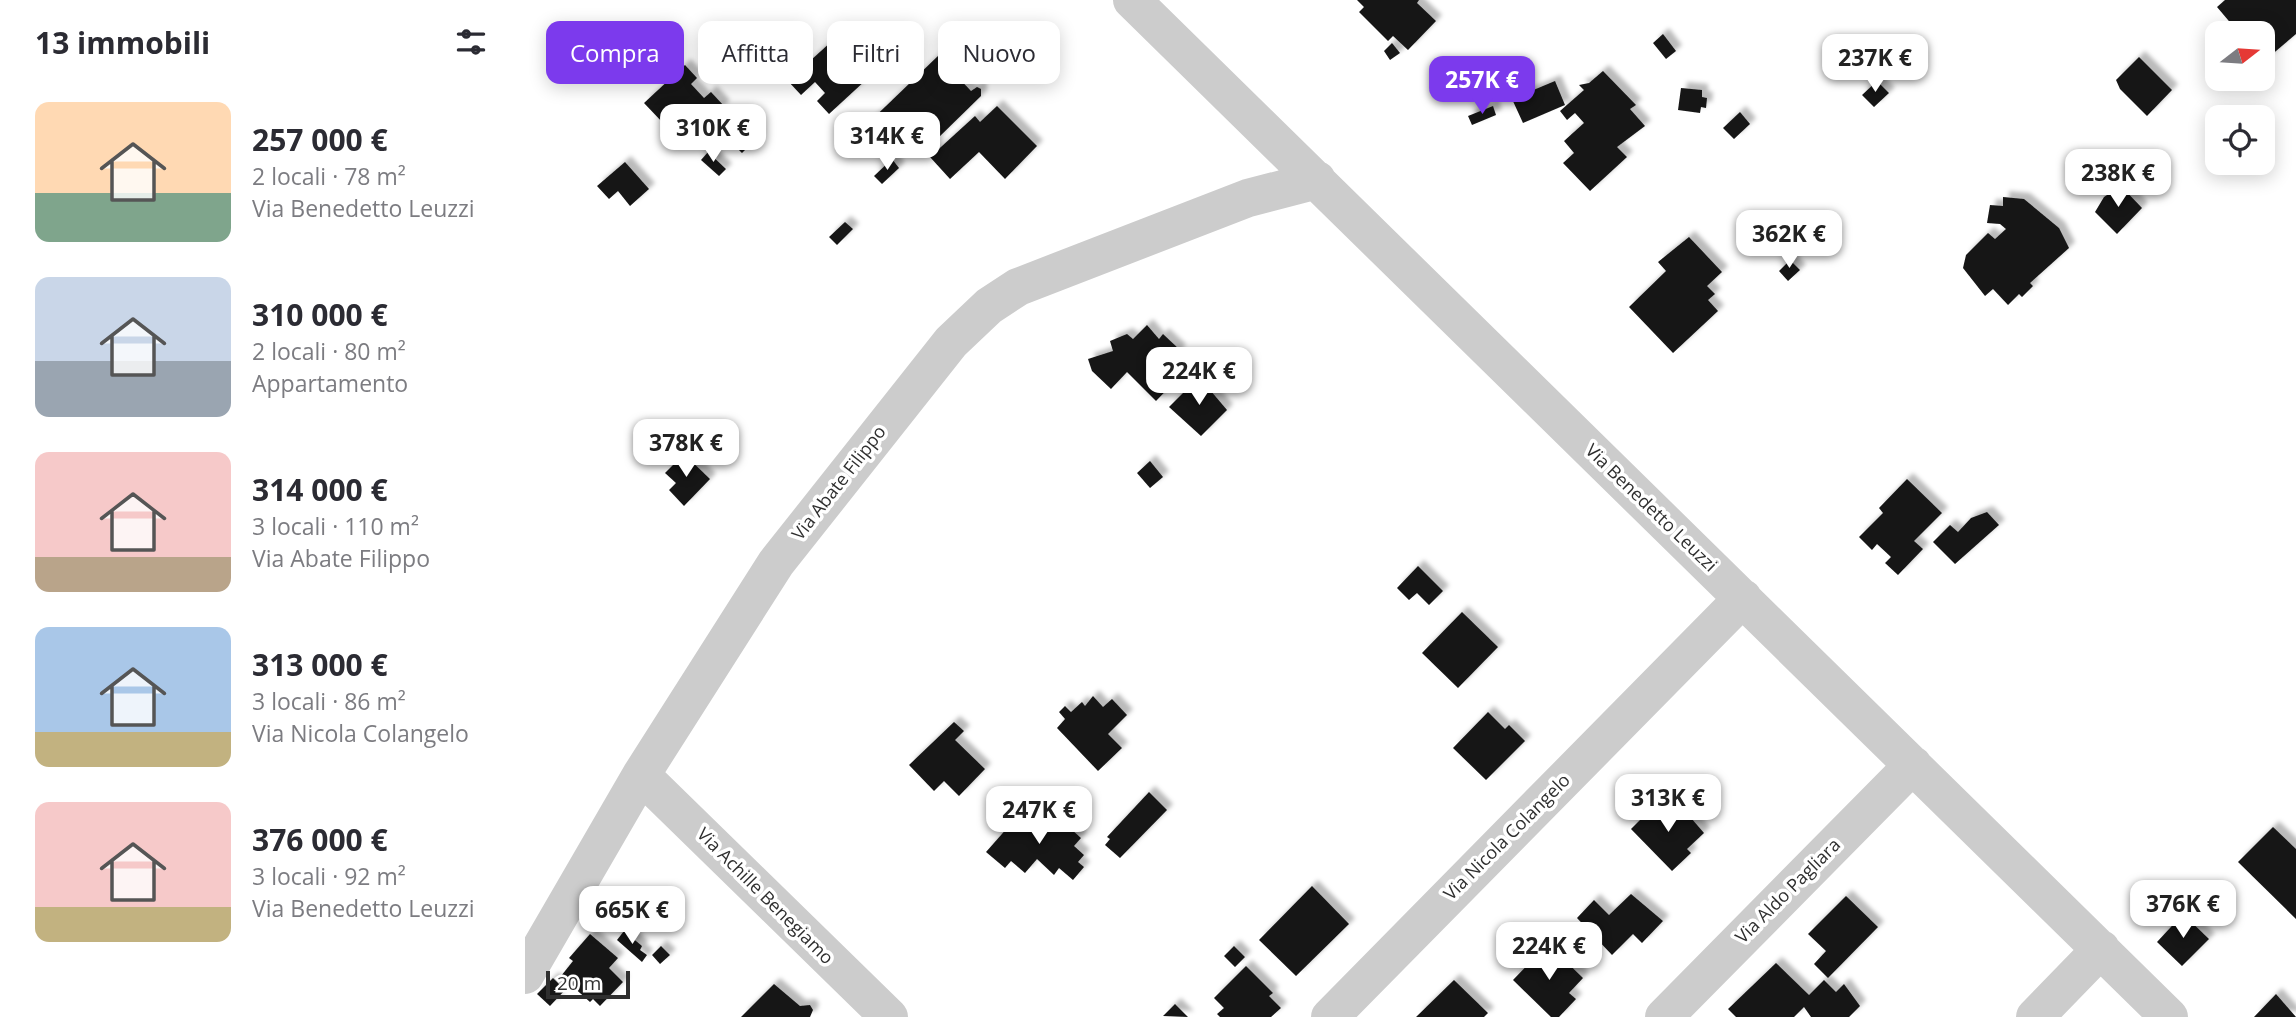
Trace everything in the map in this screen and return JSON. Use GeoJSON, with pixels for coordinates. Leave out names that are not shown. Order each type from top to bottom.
{"type":"FeatureCollection","features":[{"type":"Feature","properties":{"kind":"street","name":"Via Benedetto Leuzzi"},"geometry":{"type":"LineString","coordinates":[[1132,0],[2169,1017]]}},
{"type":"Feature","properties":{"kind":"street","name":"Via Abate Filippo"},"geometry":{"type":"LineString","coordinates":[[525,975],[641,775],[776,563],[951,342],[989,306],[1018,287],[1248,198],[1317,180]]}},
{"type":"Feature","properties":{"kind":"street","name":"Via Nicola Colangelo"},"geometry":{"type":"LineString","coordinates":[[1330,1017],[1743,598]]}},
{"type":"Feature","properties":{"kind":"street","name":"Via Aldo Pagliara"},"geometry":{"type":"LineString","coordinates":[[1664,1017],[1913,765]]}},
{"type":"Feature","properties":{"kind":"street","name":"Via Achille Benegiamo"},"geometry":{"type":"LineString","coordinates":[[641,775],[889,1017]]}},
{"type":"Feature","properties":{"kind":"street"},"geometry":{"type":"LineString","coordinates":[[2035,1017],[2101,949]]}},
{"type":"Feature","properties":{"kind":"building"},"geometry":{"type":"Polygon","coordinates":[[[1357,0],[1419,0],[1417,3],[1436,21],[1408,50],[1393,36],[1388,41],[1359,12],[1364,7],[1357,0]]]}},
{"type":"Feature","properties":{"kind":"building"},"geometry":{"type":"Polygon","coordinates":[[[2225,0],[2296,0],[2296,34],[2275,52],[2275,21],[2229,21],[2217,7],[2225,0]]]}},
{"type":"Feature","properties":{"kind":"building"},"geometry":{"type":"Polygon","coordinates":[[[1663,34],[1676,51],[1666,59],[1653,43],[1663,34]]]}},
{"type":"Feature","properties":{"kind":"building"},"geometry":{"type":"Polygon","coordinates":[[[1392,43],[1400,53],[1390,60],[1384,51],[1392,43]]]}},
{"type":"Feature","properties":{"kind":"building"},"geometry":{"type":"Polygon","coordinates":[[[827,46],[827,84],[862,84],[829,114],[817,101],[825,93],[815,82],[813,84],[813,58],[827,46]]]}},
{"type":"Feature","properties":{"kind":"building"},"geometry":{"type":"Polygon","coordinates":[[[938,56],[938,84],[964,84],[971,91],[977,87],[981,89],[981,96],[937,139],[923,124],[920,127],[913,119],[901,130],[895,125],[874,145],[860,131],[909,84],[924,84],[924,69],[938,56]]]}},
{"type":"Feature","properties":{"kind":"building"},"geometry":{"type":"Polygon","coordinates":[[[2139,57],[2172,90],[2147,116],[2120,89],[2116,80],[2139,57]]]}},
{"type":"Feature","properties":{"kind":"building"},"geometry":{"type":"Polygon","coordinates":[[[684,66],[697,78],[691,84],[704,98],[711,92],[724,106],[683,144],[644,103],[664,84],[684,84],[684,66]]]}},
{"type":"Feature","properties":{"kind":"building"},"geometry":{"type":"Polygon","coordinates":[[[1603,71],[1636,105],[1630,109],[1645,126],[1617,147],[1627,157],[1590,191],[1563,163],[1574,153],[1564,141],[1584,123],[1575,113],[1567,120],[1560,111],[1584,90],[1579,85],[1589,83],[1603,71]]]}},
{"type":"Feature","properties":{"kind":"building"},"geometry":{"type":"Polygon","coordinates":[[[1555,81],[1565,105],[1523,123],[1512,99],[1555,81]]]}},
{"type":"Feature","properties":{"kind":"building"},"geometry":{"type":"Polygon","coordinates":[[[1877,81],[1889,93],[1874,107],[1862,95],[1877,81]]]}},
{"type":"Feature","properties":{"kind":"building"},"geometry":{"type":"Polygon","coordinates":[[[791,84],[813,84],[801,95],[791,84]]]}},
{"type":"Feature","properties":{"kind":"building"},"geometry":{"type":"Polygon","coordinates":[[[1681,88],[1702,90],[1702,97],[1707,98],[1706,108],[1701,107],[1700,113],[1678,110],[1681,88]]]}},
{"type":"Feature","properties":{"kind":"building"},"geometry":{"type":"Polygon","coordinates":[[[997,106],[1037,146],[1005,179],[979,152],[950,179],[930,157],[975,116],[980,122],[997,106]]]}},
{"type":"Feature","properties":{"kind":"building"},"geometry":{"type":"Polygon","coordinates":[[[1493,106],[1496,115],[1472,125],[1468,116],[1493,106]]]}},
{"type":"Feature","properties":{"kind":"building"},"geometry":{"type":"Polygon","coordinates":[[[1740,112],[1750,124],[1734,139],[1723,128],[1740,112]]]}},
{"type":"Feature","properties":{"kind":"building"},"geometry":{"type":"Polygon","coordinates":[[[745,125],[758,137],[742,153],[730,141],[745,125]]]}},
{"type":"Feature","properties":{"kind":"building"},"geometry":{"type":"Polygon","coordinates":[[[708,152],[726,169],[719,176],[701,160],[708,152]]]}},
{"type":"Feature","properties":{"kind":"building"},"geometry":{"type":"Polygon","coordinates":[[[892,159],[899,168],[882,184],[874,176],[892,159]]]}},
{"type":"Feature","properties":{"kind":"building"},"geometry":{"type":"Polygon","coordinates":[[[625,162],[649,189],[630,206],[618,191],[609,199],[597,186],[625,162]]]}},
{"type":"Feature","properties":{"kind":"building"},"geometry":{"type":"Polygon","coordinates":[[[2121,186],[2142,208],[2117,234],[2095,212],[2104,197],[2121,186]]]}},
{"type":"Feature","properties":{"kind":"building"},"geometry":{"type":"Polygon","coordinates":[[[2003,197],[2024,199],[2059,228],[2069,248],[2030,283],[2033,286],[2022,297],[2019,294],[2008,305],[1993,289],[1985,296],[1963,268],[1966,255],[1988,233],[1995,239],[2006,229],[2000,224],[1987,223],[1990,205],[2003,206],[2003,197]]]}},
{"type":"Feature","properties":{"kind":"building"},"geometry":{"type":"Polygon","coordinates":[[[845,222],[853,229],[837,245],[829,237],[845,222]]]}},
{"type":"Feature","properties":{"kind":"building"},"geometry":{"type":"Polygon","coordinates":[[[1689,237],[1722,272],[1707,286],[1715,294],[1708,300],[1718,311],[1673,353],[1629,307],[1666,271],[1658,262],[1689,237]]]}},
{"type":"Feature","properties":{"kind":"building"},"geometry":{"type":"Polygon","coordinates":[[[1790,260],[1800,270],[1788,281],[1779,271],[1790,260]]]}},
{"type":"Feature","properties":{"kind":"building"},"geometry":{"type":"Polygon","coordinates":[[[1147,325],[1159,339],[1163,334],[1180,350],[1176,355],[1189,367],[1156,401],[1127,372],[1111,389],[1092,371],[1088,359],[1113,351],[1110,341],[1127,334],[1133,339],[1147,325]]]}},
{"type":"Feature","properties":{"kind":"building"},"geometry":{"type":"Polygon","coordinates":[[[1199,377],[1227,410],[1201,436],[1169,407],[1199,377]]]}},
{"type":"Feature","properties":{"kind":"building"},"geometry":{"type":"Polygon","coordinates":[[[684,454],[710,479],[684,506],[669,490],[676,483],[665,473],[684,454]]]}},
{"type":"Feature","properties":{"kind":"building"},"geometry":{"type":"Polygon","coordinates":[[[1150,461],[1163,477],[1150,488],[1137,473],[1150,461]]]}},
{"type":"Feature","properties":{"kind":"building"},"geometry":{"type":"Polygon","coordinates":[[[1907,479],[1942,513],[1914,541],[1923,549],[1898,575],[1885,563],[1891,557],[1877,544],[1872,550],[1859,537],[1883,513],[1879,508],[1907,479]]]}},
{"type":"Feature","properties":{"kind":"building"},"geometry":{"type":"Polygon","coordinates":[[[1987,512],[1999,525],[1955,564],[1933,542],[1950,525],[1958,532],[1971,518],[1987,512]]]}},
{"type":"Feature","properties":{"kind":"building"},"geometry":{"type":"Polygon","coordinates":[[[1418,566],[1443,591],[1429,605],[1417,593],[1409,600],[1397,588],[1418,566]]]}},
{"type":"Feature","properties":{"kind":"building"},"geometry":{"type":"Polygon","coordinates":[[[1462,612],[1498,647],[1458,688],[1422,653],[1462,612]]]}},
{"type":"Feature","properties":{"kind":"building"},"geometry":{"type":"Polygon","coordinates":[[[1093,696],[1103,707],[1112,699],[1127,715],[1108,734],[1122,748],[1098,771],[1057,728],[1065,719],[1059,712],[1065,706],[1071,712],[1082,702],[1085,706],[1093,696]]]}},
{"type":"Feature","properties":{"kind":"building"},"geometry":{"type":"Polygon","coordinates":[[[1488,712],[1505,729],[1509,725],[1525,741],[1486,780],[1453,748],[1488,712]]]}},
{"type":"Feature","properties":{"kind":"building"},"geometry":{"type":"Polygon","coordinates":[[[954,722],[964,731],[955,740],[985,769],[959,796],[944,781],[934,791],[909,765],[954,722]]]}},
{"type":"Feature","properties":{"kind":"building"},"geometry":{"type":"Polygon","coordinates":[[[1149,792],[1167,810],[1120,858],[1105,845],[1110,839],[1107,837],[1149,792]]]}},
{"type":"Feature","properties":{"kind":"building"},"geometry":{"type":"Polygon","coordinates":[[[1661,799],[1679,817],[1685,811],[1704,833],[1687,849],[1691,853],[1672,871],[1631,829],[1661,799]]]}},
{"type":"Feature","properties":{"kind":"building"},"geometry":{"type":"Polygon","coordinates":[[[1032,809],[1054,829],[1061,820],[1081,838],[1074,846],[1084,855],[1078,862],[1084,867],[1073,880],[1059,868],[1054,875],[1037,859],[1025,873],[1011,861],[1005,868],[986,852],[1017,817],[1021,821],[1032,809]]]}},
{"type":"Feature","properties":{"kind":"building"},"geometry":{"type":"Polygon","coordinates":[[[2273,827],[2296,849],[2296,919],[2238,862],[2273,827]]]}},
{"type":"Feature","properties":{"kind":"building"},"geometry":{"type":"Polygon","coordinates":[[[1312,886],[1349,924],[1296,976],[1259,940],[1312,886]]]}},
{"type":"Feature","properties":{"kind":"building"},"geometry":{"type":"Polygon","coordinates":[[[1631,894],[1663,921],[1642,943],[1633,934],[1612,955],[1577,918],[1594,900],[1609,915],[1631,894]]]}},
{"type":"Feature","properties":{"kind":"building"},"geometry":{"type":"Polygon","coordinates":[[[1846,896],[1878,927],[1828,978],[1814,964],[1826,951],[1808,934],[1846,896]]]}},
{"type":"Feature","properties":{"kind":"building"},"geometry":{"type":"Polygon","coordinates":[[[2183,914],[2209,939],[2182,966],[2157,942],[2183,914]]]}},
{"type":"Feature","properties":{"kind":"building"},"geometry":{"type":"Polygon","coordinates":[[[624,931],[642,946],[640,950],[647,955],[642,962],[617,940],[624,931]]]}},
{"type":"Feature","properties":{"kind":"building"},"geometry":{"type":"Polygon","coordinates":[[[590,934],[618,958],[609,968],[623,982],[600,1006],[593,999],[590,1002],[561,976],[573,961],[569,958],[590,934]]]}},
{"type":"Feature","properties":{"kind":"building"},"geometry":{"type":"Polygon","coordinates":[[[1548,944],[1583,978],[1569,993],[1576,999],[1559,1017],[1551,1017],[1513,980],[1548,944]]]}},
{"type":"Feature","properties":{"kind":"building"},"geometry":{"type":"Polygon","coordinates":[[[661,946],[670,955],[660,964],[652,955],[661,946]]]}},
{"type":"Feature","properties":{"kind":"building"},"geometry":{"type":"Polygon","coordinates":[[[1234,946],[1245,957],[1235,967],[1224,956],[1234,946]]]}},
{"type":"Feature","properties":{"kind":"building"},"geometry":{"type":"Polygon","coordinates":[[[1776,963],[1809,995],[1824,980],[1836,992],[1844,984],[1860,1006],[1849,1017],[1811,1017],[1804,1007],[1794,1017],[1736,1017],[1728,1009],[1776,963]]]}},
{"type":"Feature","properties":{"kind":"building"},"geometry":{"type":"Polygon","coordinates":[[[1246,966],[1273,993],[1269,996],[1281,1008],[1271,1017],[1220,1017],[1217,1014],[1224,1008],[1214,998],[1246,966]]]}},
{"type":"Feature","properties":{"kind":"building"},"geometry":{"type":"Polygon","coordinates":[[[553,978],[565,990],[550,1006],[537,994],[553,978]]]}},
{"type":"Feature","properties":{"kind":"building"},"geometry":{"type":"Polygon","coordinates":[[[1454,980],[1488,1013],[1484,1017],[1416,1017],[1454,980]]]}},
{"type":"Feature","properties":{"kind":"building"},"geometry":{"type":"Polygon","coordinates":[[[774,984],[800,1006],[810,1005],[813,1010],[810,1017],[741,1017],[774,984]]]}},
{"type":"Feature","properties":{"kind":"building"},"geometry":{"type":"Polygon","coordinates":[[[2276,994],[2296,1017],[2254,1017],[2276,994]]]}},
{"type":"Feature","properties":{"kind":"building"},"geometry":{"type":"Polygon","coordinates":[[[1175,1004],[1188,1017],[1163,1016],[1175,1004]]]}}]}
